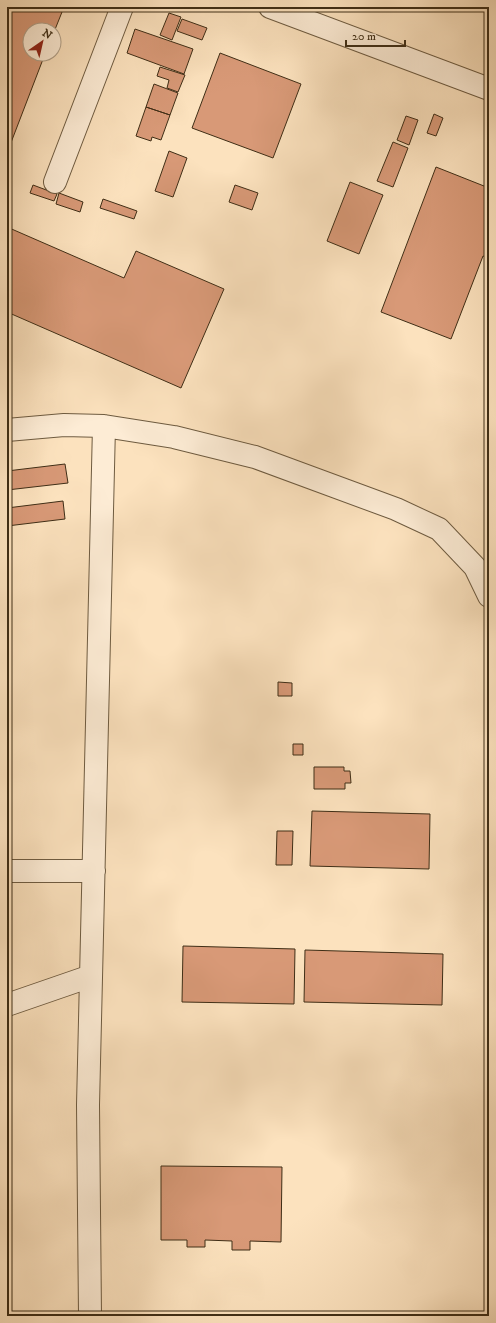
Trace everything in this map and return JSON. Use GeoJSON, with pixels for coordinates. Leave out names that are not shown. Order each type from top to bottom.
{"type":"FeatureCollection","features":[{"type":"Feature","properties":{"kind":"street"},"geometry":{"type":"LineString","coordinates":[[55,182],[122,7]]}},
{"type":"Feature","properties":{"kind":"street"},"geometry":{"type":"LineString","coordinates":[[270,7],[489,89]]}},
{"type":"Feature","properties":{"kind":"street"},"geometry":{"type":"LineString","coordinates":[[7,430],[64,425],[104,426],[174,437],[256,457],[396,508],[439,529],[475,567],[489,596]]}},
{"type":"Feature","properties":{"kind":"street"},"geometry":{"type":"LineString","coordinates":[[90,1316],[88,1105],[104,426]]}},
{"type":"Feature","properties":{"kind":"street"},"geometry":{"type":"LineString","coordinates":[[7,871],[94,871]]}},
{"type":"Feature","properties":{"kind":"street"},"geometry":{"type":"LineString","coordinates":[[7,1005],[91,976]]}},
{"type":"Feature","properties":{"kind":"building"},"geometry":{"type":"Polygon","coordinates":[[[7,7],[64,7],[58,22],[22,22],[22,62],[42,62],[7,153],[7,7]]]}},
{"type":"Feature","properties":{"kind":"building"},"geometry":{"type":"Polygon","coordinates":[[[169,13],[181,17],[172,40],[160,35],[169,13]]]}},
{"type":"Feature","properties":{"kind":"building"},"geometry":{"type":"Polygon","coordinates":[[[182,19],[207,28],[202,40],[177,31],[182,19]]]}},
{"type":"Feature","properties":{"kind":"building"},"geometry":{"type":"Polygon","coordinates":[[[135,29],[193,49],[184,74],[127,53],[135,29]]]}},
{"type":"Feature","properties":{"kind":"building"},"geometry":{"type":"Polygon","coordinates":[[[220,53],[301,84],[273,158],[192,128],[220,53]]]}},
{"type":"Feature","properties":{"kind":"building"},"geometry":{"type":"Polygon","coordinates":[[[160,67],[185,75],[178,92],[167,88],[169,80],[157,76],[160,67]]]}},
{"type":"Feature","properties":{"kind":"building"},"geometry":{"type":"Polygon","coordinates":[[[154,84],[178,93],[170,115],[146,107],[154,84]]]}},
{"type":"Feature","properties":{"kind":"building"},"geometry":{"type":"Polygon","coordinates":[[[146,107],[170,115],[161,140],[152,137],[151,141],[136,136],[146,107]]]}},
{"type":"Feature","properties":{"kind":"building"},"geometry":{"type":"Polygon","coordinates":[[[434,114],[443,118],[436,136],[427,133],[434,114]]]}},
{"type":"Feature","properties":{"kind":"building"},"geometry":{"type":"Polygon","coordinates":[[[406,116],[418,120],[409,145],[397,140],[406,116]]]}},
{"type":"Feature","properties":{"kind":"building"},"geometry":{"type":"Polygon","coordinates":[[[393,142],[408,148],[393,187],[377,181],[393,142]]]}},
{"type":"Feature","properties":{"kind":"building"},"geometry":{"type":"Polygon","coordinates":[[[169,151],[187,158],[173,197],[155,191],[169,151]]]}},
{"type":"Feature","properties":{"kind":"building"},"geometry":{"type":"Polygon","coordinates":[[[436,167],[489,188],[489,258],[483,256],[451,339],[381,312],[436,167]]]}},
{"type":"Feature","properties":{"kind":"building"},"geometry":{"type":"Polygon","coordinates":[[[350,182],[383,195],[359,254],[327,241],[350,182]]]}},
{"type":"Feature","properties":{"kind":"building"},"geometry":{"type":"Polygon","coordinates":[[[33,185],[57,194],[54,201],[30,193],[33,185]]]}},
{"type":"Feature","properties":{"kind":"building"},"geometry":{"type":"Polygon","coordinates":[[[235,185],[258,193],[252,210],[229,202],[235,185]]]}},
{"type":"Feature","properties":{"kind":"building"},"geometry":{"type":"Polygon","coordinates":[[[59,193],[83,202],[80,212],[56,204],[59,193]]]}},
{"type":"Feature","properties":{"kind":"building"},"geometry":{"type":"Polygon","coordinates":[[[103,199],[137,211],[134,219],[100,208],[103,199]]]}},
{"type":"Feature","properties":{"kind":"building"},"geometry":{"type":"Polygon","coordinates":[[[7,227],[124,278],[136,251],[224,289],[181,388],[7,312],[7,227]]]}},
{"type":"Feature","properties":{"kind":"building"},"geometry":{"type":"Polygon","coordinates":[[[65,464],[68,483],[7,490],[7,471],[65,464]]]}},
{"type":"Feature","properties":{"kind":"building"},"geometry":{"type":"Polygon","coordinates":[[[63,501],[65,519],[7,526],[7,508],[63,501]]]}},
{"type":"Feature","properties":{"kind":"building"},"geometry":{"type":"Polygon","coordinates":[[[278,682],[292,683],[292,696],[278,696],[278,682]]]}},
{"type":"Feature","properties":{"kind":"building"},"geometry":{"type":"Polygon","coordinates":[[[293,744],[303,744],[303,755],[293,755],[293,744]]]}},
{"type":"Feature","properties":{"kind":"building"},"geometry":{"type":"Polygon","coordinates":[[[314,767],[344,767],[344,771],[350,771],[351,783],[345,783],[345,789],[314,789],[314,767]]]}},
{"type":"Feature","properties":{"kind":"building"},"geometry":{"type":"Polygon","coordinates":[[[312,811],[430,814],[429,869],[310,866],[312,811]]]}},
{"type":"Feature","properties":{"kind":"building"},"geometry":{"type":"Polygon","coordinates":[[[277,831],[293,831],[292,865],[276,865],[277,831]]]}},
{"type":"Feature","properties":{"kind":"building"},"geometry":{"type":"Polygon","coordinates":[[[183,946],[295,949],[294,1004],[182,1002],[183,946]]]}},
{"type":"Feature","properties":{"kind":"building"},"geometry":{"type":"Polygon","coordinates":[[[305,950],[443,954],[442,1005],[304,1002],[305,950]]]}},
{"type":"Feature","properties":{"kind":"building"},"geometry":{"type":"Polygon","coordinates":[[[161,1166],[282,1167],[281,1242],[250,1241],[250,1250],[232,1250],[232,1241],[205,1240],[205,1247],[187,1247],[187,1240],[161,1240],[161,1166]]]}}]}
